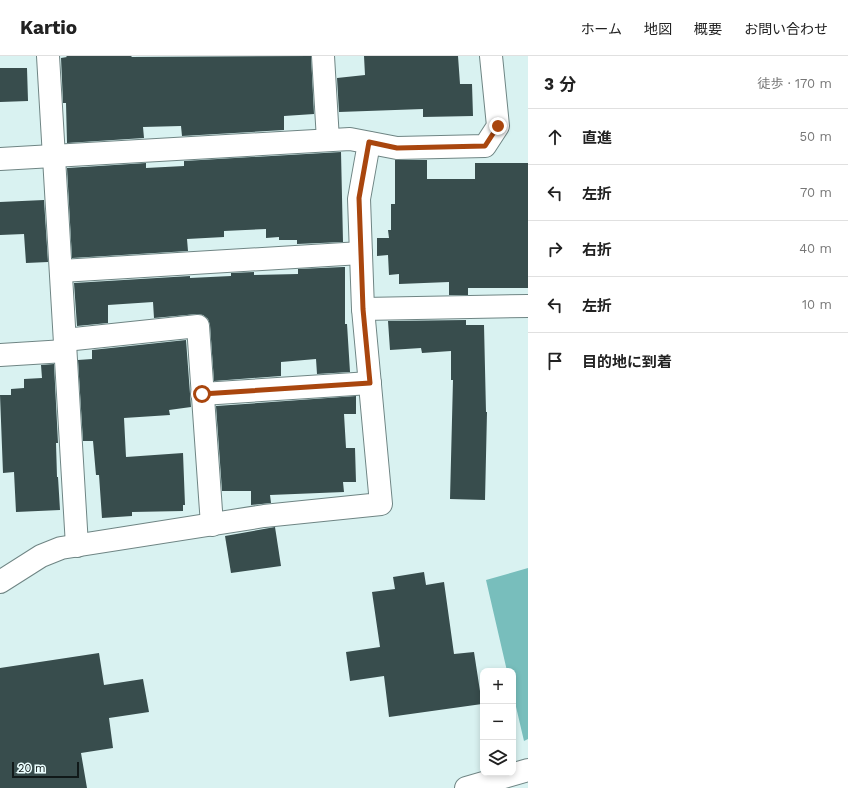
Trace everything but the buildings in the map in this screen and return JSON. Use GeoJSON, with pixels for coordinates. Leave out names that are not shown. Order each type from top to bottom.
{"type":"FeatureCollection","features":[{"type":"Feature","properties":{"kind":"street"},"geometry":{"type":"LineString","coordinates":[[48,56],[77,546]]}},
{"type":"Feature","properties":{"kind":"street"},"geometry":{"type":"LineString","coordinates":[[323,56],[328,140]]}},
{"type":"Feature","properties":{"kind":"street"},"geometry":{"type":"LineString","coordinates":[[0,159],[350,139],[397,148],[485,146],[498,126],[491,56]]}},
{"type":"Feature","properties":{"kind":"street"},"geometry":{"type":"LineString","coordinates":[[0,582],[41,556],[61,548],[264,516],[380,504],[363,309],[359,198],[369,142]]}},
{"type":"Feature","properties":{"kind":"street"},"geometry":{"type":"LineString","coordinates":[[61,270],[361,254]]}},
{"type":"Feature","properties":{"kind":"street"},"geometry":{"type":"LineString","coordinates":[[363,309],[528,306]]}},
{"type":"Feature","properties":{"kind":"street"},"geometry":{"type":"LineString","coordinates":[[0,355],[198,326],[212,525]]}},
{"type":"Feature","properties":{"kind":"street"},"geometry":{"type":"LineString","coordinates":[[202,394],[370,383]]}},
{"type":"Feature","properties":{"kind":"street"},"geometry":{"type":"LineString","coordinates":[[466,788],[528,770]]}},
{"type":"Feature","properties":{"kind":"water"},"geometry":{"type":"Polygon","coordinates":[[[528,568],[528,739],[524,741],[516,707],[516,668],[506,668],[486,580],[528,568]]]}},
{"type":"Feature","properties":{"kind":"route"},"geometry":{"type":"LineString","coordinates":[[202,394],[370,383],[363,309],[359,198],[369,142],[397,148],[485,146],[498,126]]}}]}
